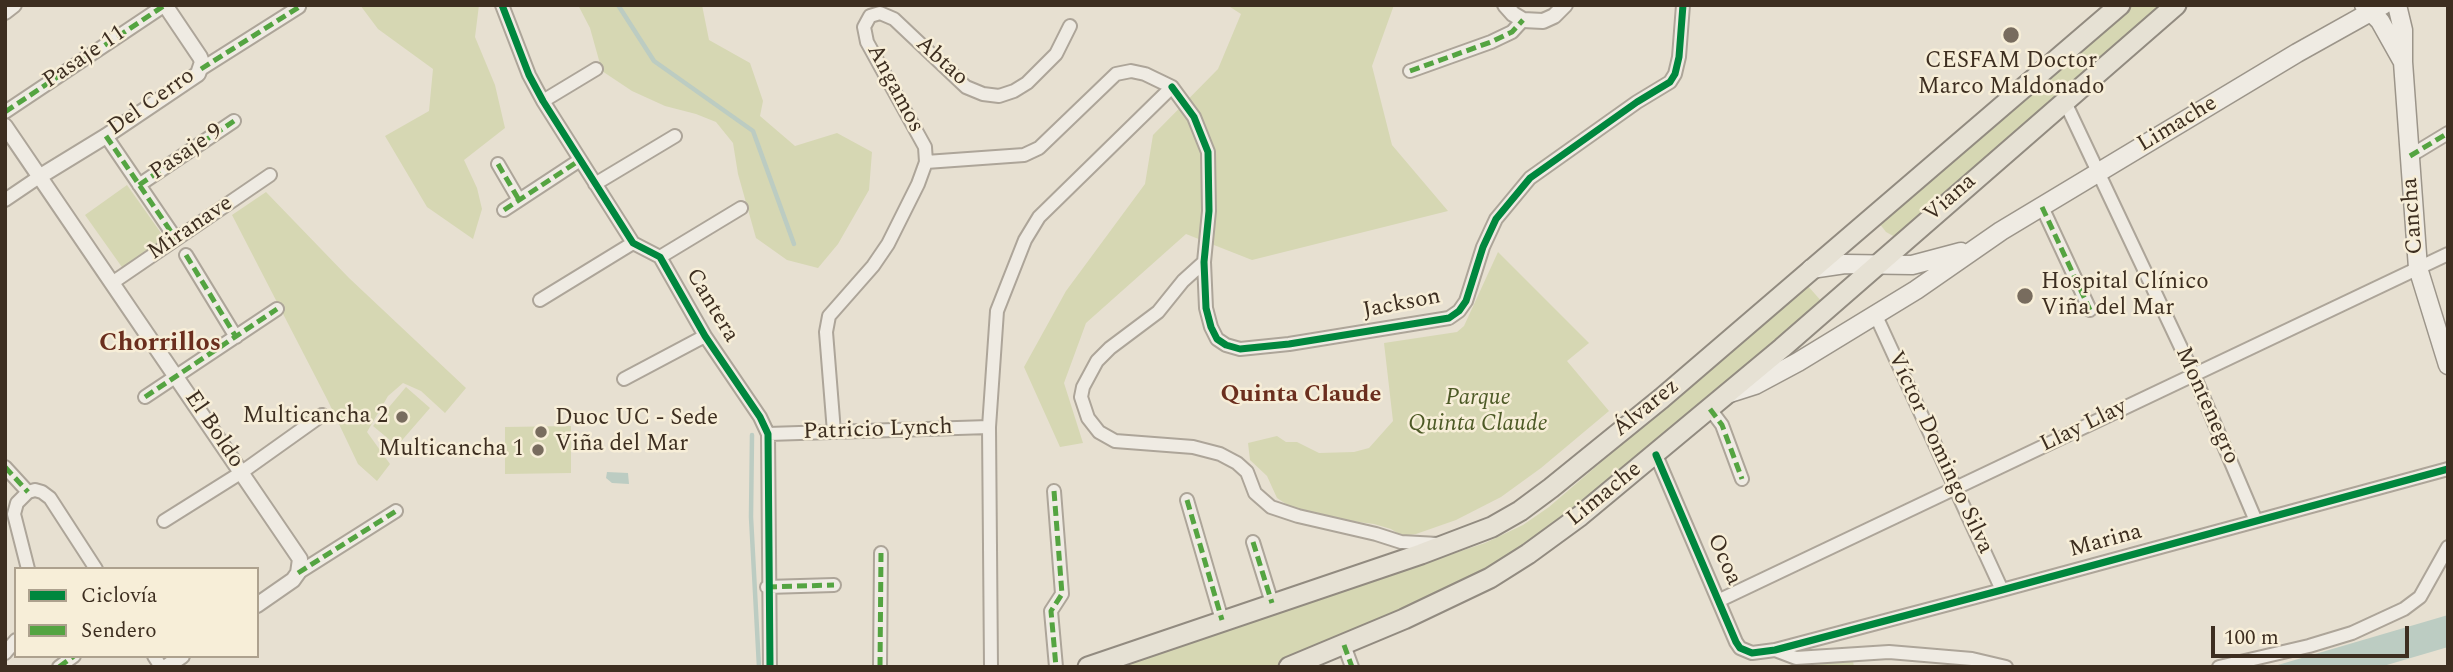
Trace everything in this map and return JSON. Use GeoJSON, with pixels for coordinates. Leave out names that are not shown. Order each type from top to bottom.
{"type":"FeatureCollection","features":[{"type":"Feature","properties":{"kind":"main road","name":"Álvarez"},"geometry":{"type":"LineString","coordinates":[[1088,667],[1446,545],[1492,527],[1520,511],[1662,398],[2120,5]]}},
{"type":"Feature","properties":{"kind":"main road","name":"Viana"},"geometry":{"type":"LineString","coordinates":[[1727,394],[2176,5]]}},
{"type":"Feature","properties":{"kind":"main road","name":"Cancha"},"geometry":{"type":"LineString","coordinates":[[2397,5],[2403,30],[2418,268],[2448,365]]}},
{"type":"Feature","properties":{"kind":"main road","name":"Limache"},"geometry":{"type":"LineString","coordinates":[[1289,667],[1344,645],[1490,578],[1580,516],[1727,394],[1755,385],[1876,316],[1974,248],[2373,8]]}},
{"type":"Feature","properties":{"kind":"main road","name":"Cancha"},"geometry":{"type":"LineString","coordinates":[[2373,8],[2403,62]]}},
{"type":"Feature","properties":{"kind":"main road","name":"Limache"},"geometry":{"type":"LineString","coordinates":[[1811,269],[1838,265],[1912,265],[1974,248]]}},
{"type":"Feature","properties":{"kind":"main road"},"geometry":{"type":"LineString","coordinates":[[1912,265],[1918,278],[1916,290]]}},
{"type":"Feature","properties":{"kind":"street"},"geometry":{"type":"LineString","coordinates":[[5,12],[14,5]]}},
{"type":"Feature","properties":{"kind":"street"},"geometry":{"type":"LineString","coordinates":[[165,5],[200,57],[201,69]]}},
{"type":"Feature","properties":{"kind":"street","name":"Pasaje 11"},"geometry":{"type":"LineString","coordinates":[[5,112],[165,5]]}},
{"type":"Feature","properties":{"kind":"street","name":"Cantera"},"geometry":{"type":"LineString","coordinates":[[502,5],[529,75],[543,101],[634,243],[660,257],[705,336],[761,417],[768,434],[769,667]]}},
{"type":"Feature","properties":{"kind":"street"},"geometry":{"type":"LineString","coordinates":[[1505,5],[1513,14],[1524,20],[1543,20],[1554,16],[1565,5]]}},
{"type":"Feature","properties":{"kind":"street","name":"Jackson"},"geometry":{"type":"LineString","coordinates":[[1172,87],[1194,117],[1208,152],[1209,211],[1204,262],[1206,308],[1210,327],[1217,339],[1240,349],[1289,344],[1449,318],[1459,312],[1466,301],[1483,247],[1496,219],[1530,178],[1637,102],[1670,82],[1679,57],[1683,5]]}},
{"type":"Feature","properties":{"kind":"street","name":"Del Cerro"},"geometry":{"type":"LineString","coordinates":[[5,200],[106,136],[192,79],[201,69],[299,6]]}},
{"type":"Feature","properties":{"kind":"street","name":"Abtao"},"geometry":{"type":"LineString","coordinates":[[870,16],[880,13],[894,19],[966,87],[999,96],[1027,83],[1056,54],[1070,26]]}},
{"type":"Feature","properties":{"kind":"street","name":"Angamos"},"geometry":{"type":"LineString","coordinates":[[870,16],[864,27],[867,42],[925,147],[926,162]]}},
{"type":"Feature","properties":{"kind":"street"},"geometry":{"type":"LineString","coordinates":[[1410,71],[1491,42],[1511,32],[1524,20]]}},
{"type":"Feature","properties":{"kind":"street"},"geometry":{"type":"LineString","coordinates":[[543,101],[596,69]]}},
{"type":"Feature","properties":{"kind":"street"},"geometry":{"type":"LineString","coordinates":[[834,432],[826,332],[830,316],[873,266],[888,244],[926,162],[1024,155],[1039,148],[1116,74],[1138,72],[1172,87],[1039,217],[1025,240],[997,311],[989,427],[990,667]]}},
{"type":"Feature","properties":{"kind":"street","name":"Montenegro"},"geometry":{"type":"LineString","coordinates":[[2065,102],[2193,373],[2256,522]]}},
{"type":"Feature","properties":{"kind":"street","name":"Pasaje 9"},"geometry":{"type":"LineString","coordinates":[[139,185],[234,121]]}},
{"type":"Feature","properties":{"kind":"street","name":"El Boldo"},"geometry":{"type":"LineString","coordinates":[[5,126],[242,472],[299,559],[298,573]]}},
{"type":"Feature","properties":{"kind":"street"},"geometry":{"type":"LineString","coordinates":[[2410,156],[2448,133]]}},
{"type":"Feature","properties":{"kind":"street"},"geometry":{"type":"LineString","coordinates":[[106,136],[176,239]]}},
{"type":"Feature","properties":{"kind":"street"},"geometry":{"type":"LineString","coordinates":[[595,184],[675,136]]}},
{"type":"Feature","properties":{"kind":"street"},"geometry":{"type":"LineString","coordinates":[[504,210],[580,160]]}},
{"type":"Feature","properties":{"kind":"street"},"geometry":{"type":"LineString","coordinates":[[498,164],[519,200]]}},
{"type":"Feature","properties":{"kind":"street","name":"Miranave"},"geometry":{"type":"LineString","coordinates":[[112,283],[270,175]]}},
{"type":"Feature","properties":{"kind":"street"},"geometry":{"type":"LineString","coordinates":[[2042,207],[2090,310]]}},
{"type":"Feature","properties":{"kind":"street"},"geometry":{"type":"LineString","coordinates":[[660,257],[741,208]]}},
{"type":"Feature","properties":{"kind":"street"},"geometry":{"type":"LineString","coordinates":[[540,300],[634,243]]}},
{"type":"Feature","properties":{"kind":"street","name":"Llay Llay"},"geometry":{"type":"LineString","coordinates":[[1720,600],[2448,254]]}},
{"type":"Feature","properties":{"kind":"street"},"geometry":{"type":"LineString","coordinates":[[186,256],[236,337]]}},
{"type":"Feature","properties":{"kind":"street"},"geometry":{"type":"LineString","coordinates":[[1204,262],[1183,281],[1158,312],[1097,360],[1083,387],[1081,397],[1088,418],[1100,432],[1115,441],[1193,447],[1220,454],[1247,472],[1255,492],[1271,507],[1401,542],[1446,545]]}},
{"type":"Feature","properties":{"kind":"street"},"geometry":{"type":"LineString","coordinates":[[145,397],[276,309]]}},
{"type":"Feature","properties":{"kind":"street","name":"Víctor Domingo Silva"},"geometry":{"type":"LineString","coordinates":[[1876,316],[2002,590]]}},
{"type":"Feature","properties":{"kind":"street"},"geometry":{"type":"LineString","coordinates":[[624,379],[705,336]]}},
{"type":"Feature","properties":{"kind":"street"},"geometry":{"type":"LineString","coordinates":[[1710,409],[1722,425],[1742,478]]}},
{"type":"Feature","properties":{"kind":"street"},"geometry":{"type":"LineString","coordinates":[[163,521],[242,472],[322,415]]}},
{"type":"Feature","properties":{"kind":"street","name":"Patricio Lynch"},"geometry":{"type":"LineString","coordinates":[[768,434],[989,427]]}},
{"type":"Feature","properties":{"kind":"street","name":"Ocoa"},"geometry":{"type":"LineString","coordinates":[[1656,454],[1720,600],[1732,634],[1741,648],[1752,653],[1775,650]]}},
{"type":"Feature","properties":{"kind":"street"},"geometry":{"type":"LineString","coordinates":[[5,467],[28,492]]}},
{"type":"Feature","properties":{"kind":"street","name":"Marina"},"geometry":{"type":"LineString","coordinates":[[1775,650],[2448,469]]}},
{"type":"Feature","properties":{"kind":"street"},"geometry":{"type":"LineString","coordinates":[[28,567],[14,514],[16,503],[28,492],[35,490],[50,498],[95,567]]}},
{"type":"Feature","properties":{"kind":"street"},"geometry":{"type":"LineString","coordinates":[[1054,491],[1062,594],[1051,611],[1056,667]]}},
{"type":"Feature","properties":{"kind":"street"},"geometry":{"type":"LineString","coordinates":[[1187,500],[1222,620]]}},
{"type":"Feature","properties":{"kind":"street"},"geometry":{"type":"LineString","coordinates":[[259,604],[293,580],[298,573],[396,511]]}},
{"type":"Feature","properties":{"kind":"street"},"geometry":{"type":"LineString","coordinates":[[1253,542],[1272,603]]}},
{"type":"Feature","properties":{"kind":"street"},"geometry":{"type":"LineString","coordinates":[[2219,667],[2352,633],[2404,609],[2420,597],[2448,547]]}},
{"type":"Feature","properties":{"kind":"street"},"geometry":{"type":"LineString","coordinates":[[880,667],[881,553]]}},
{"type":"Feature","properties":{"kind":"street"},"geometry":{"type":"LineString","coordinates":[[767,587],[834,585]]}},
{"type":"Feature","properties":{"kind":"street"},"geometry":{"type":"LineString","coordinates":[[1344,645],[1352,667]]}},
{"type":"Feature","properties":{"kind":"street"},"geometry":{"type":"LineString","coordinates":[[1775,650],[1796,658],[1889,652],[1972,659],[2006,667]]}},
{"type":"Feature","properties":{"kind":"green space"},"geometry":{"type":"Polygon","coordinates":[[[360,5],[479,5],[475,37],[495,85],[505,128],[464,160],[477,188],[482,209],[473,239],[427,207],[385,136],[429,111],[433,69],[378,29],[360,5]]]}},
{"type":"Feature","properties":{"kind":"green space"},"geometry":{"type":"Polygon","coordinates":[[[578,5],[702,5],[709,40],[750,63],[763,101],[760,116],[795,146],[837,133],[872,152],[869,190],[838,244],[818,268],[787,260],[756,238],[738,174],[733,143],[716,122],[665,106],[632,91],[602,71],[590,28],[578,5]]]}},
{"type":"Feature","properties":{"kind":"green space"},"geometry":{"type":"Polygon","coordinates":[[[1227,5],[1394,5],[1372,66],[1392,145],[1448,211],[1252,260],[1186,234],[1086,323],[1064,383],[1083,443],[1060,447],[1024,367],[1066,291],[1145,184],[1153,135],[1218,69],[1241,14],[1227,5]]]}},
{"type":"Feature","properties":{"kind":"green space"},"geometry":{"type":"Polygon","coordinates":[[[2132,5],[2169,5],[1897,238],[1886,232],[1879,223],[2132,5]]]}},
{"type":"Feature","properties":{"kind":"green space"},"geometry":{"type":"Polygon","coordinates":[[[127,185],[166,240],[124,270],[85,215],[127,185]]]}},
{"type":"Feature","properties":{"kind":"green space"},"geometry":{"type":"Polygon","coordinates":[[[266,192],[349,278],[466,388],[445,413],[421,391],[403,383],[388,396],[367,432],[390,464],[377,481],[358,464],[232,215],[266,192]]]}},
{"type":"Feature","properties":{"kind":"green space","name":"Parque Quinta Claude"},"geometry":{"type":"Polygon","coordinates":[[[1498,252],[1589,343],[1567,361],[1609,411],[1541,468],[1501,497],[1456,520],[1416,534],[1402,536],[1391,529],[1374,524],[1326,518],[1295,510],[1277,498],[1267,476],[1250,460],[1248,443],[1277,436],[1286,442],[1297,442],[1319,453],[1354,452],[1369,448],[1393,421],[1384,343],[1457,332],[1464,326],[1498,252]]]}},
{"type":"Feature","properties":{"kind":"green space"},"geometry":{"type":"Polygon","coordinates":[[[1807,285],[1823,303],[1542,538],[1491,569],[1402,612],[1276,667],[1112,667],[1215,629],[1485,543],[1523,525],[1549,507],[1807,285]]]}},
{"type":"Feature","properties":{"kind":"green space","name":"Multicancha 2"},"geometry":{"type":"Polygon","coordinates":[[[406,387],[430,408],[397,446],[373,426],[406,387]]]}},
{"type":"Feature","properties":{"kind":"green space","name":"Multicancha 1"},"geometry":{"type":"Polygon","coordinates":[[[571,426],[571,473],[505,474],[505,427],[571,426]]]}},
{"type":"Feature","properties":{"kind":"green space"},"geometry":{"type":"Polygon","coordinates":[[[1853,661],[1854,667],[1789,667],[1853,661]]]}},
{"type":"Feature","properties":{"kind":"shaded area"},"geometry":{"type":"Polygon","coordinates":[[[607,472],[628,473],[629,484],[612,483],[606,478],[607,472]]]}},
{"type":"Feature","properties":{"kind":"shaded area"},"geometry":{"type":"Polygon","coordinates":[[[2448,615],[2448,647],[2380,667],[2271,667],[2448,615]]]}},
{"type":"Feature","properties":{"kind":"waterway"},"geometry":{"type":"LineString","coordinates":[[618,5],[654,61],[753,131],[794,244]]}},
{"type":"Feature","properties":{"kind":"waterway"},"geometry":{"type":"LineString","coordinates":[[752,435],[751,517],[759,667]]}},
{"type":"Feature","properties":{"kind":"marked path"},"geometry":{"type":"LineString","coordinates":[[5,112],[165,5]]}},
{"type":"Feature","properties":{"kind":"marked path"},"geometry":{"type":"LineString","coordinates":[[201,69],[299,7]]}},
{"type":"Feature","properties":{"kind":"marked path"},"geometry":{"type":"LineString","coordinates":[[1410,71],[1491,42],[1512,32],[1523,20]]}},
{"type":"Feature","properties":{"kind":"marked path"},"geometry":{"type":"LineString","coordinates":[[139,185],[234,121]]}},
{"type":"Feature","properties":{"kind":"marked path"},"geometry":{"type":"LineString","coordinates":[[2410,156],[2448,133]]}},
{"type":"Feature","properties":{"kind":"marked path"},"geometry":{"type":"LineString","coordinates":[[106,136],[176,239]]}},
{"type":"Feature","properties":{"kind":"marked path"},"geometry":{"type":"LineString","coordinates":[[504,210],[580,160]]}},
{"type":"Feature","properties":{"kind":"marked path"},"geometry":{"type":"LineString","coordinates":[[498,164],[519,200]]}},
{"type":"Feature","properties":{"kind":"marked path"},"geometry":{"type":"LineString","coordinates":[[2042,207],[2090,310]]}},
{"type":"Feature","properties":{"kind":"marked path"},"geometry":{"type":"LineString","coordinates":[[186,255],[236,337]]}},
{"type":"Feature","properties":{"kind":"marked path"},"geometry":{"type":"LineString","coordinates":[[145,397],[277,309]]}},
{"type":"Feature","properties":{"kind":"marked path"},"geometry":{"type":"LineString","coordinates":[[1710,409],[1722,425],[1742,479]]}},
{"type":"Feature","properties":{"kind":"marked path"},"geometry":{"type":"LineString","coordinates":[[5,467],[28,492]]}},
{"type":"Feature","properties":{"kind":"marked path"},"geometry":{"type":"LineString","coordinates":[[1054,491],[1062,594],[1051,611],[1056,667]]}},
{"type":"Feature","properties":{"kind":"marked path"},"geometry":{"type":"LineString","coordinates":[[1187,500],[1222,620]]}},
{"type":"Feature","properties":{"kind":"marked path"},"geometry":{"type":"LineString","coordinates":[[298,573],[396,511]]}},
{"type":"Feature","properties":{"kind":"marked path"},"geometry":{"type":"LineString","coordinates":[[1253,542],[1272,603]]}},
{"type":"Feature","properties":{"kind":"marked path"},"geometry":{"type":"LineString","coordinates":[[880,667],[881,553]]}},
{"type":"Feature","properties":{"kind":"marked path"},"geometry":{"type":"LineString","coordinates":[[767,587],[834,585]]}},
{"type":"Feature","properties":{"kind":"marked path"},"geometry":{"type":"LineString","coordinates":[[1344,645],[1352,667]]}},
{"type":"Feature","properties":{"kind":"marked path"},"geometry":{"type":"LineString","coordinates":[[59,667],[71,658]]}},
{"type":"Feature","properties":{"kind":"cycle path"},"geometry":{"type":"LineString","coordinates":[[502,5],[529,75],[543,101],[633,243],[660,257],[705,336],[760,417],[768,434],[770,667]]}},
{"type":"Feature","properties":{"kind":"cycle path"},"geometry":{"type":"LineString","coordinates":[[1172,87],[1194,117],[1208,152],[1209,211],[1204,262],[1206,308],[1211,327],[1217,339],[1240,349],[1289,344],[1449,318],[1459,311],[1466,301],[1483,247],[1496,219],[1530,178],[1637,102],[1670,82],[1679,57],[1683,5]]}},
{"type":"Feature","properties":{"kind":"cycle path"},"geometry":{"type":"LineString","coordinates":[[1656,455],[1736,642],[1740,648],[1752,653],[1775,650],[2002,590],[2448,469]]}},
{"type":"Feature","properties":{"kind":"place","name":"CESFAM Doctor Marco Maldonado"},"geometry":{"type":"Point","coordinates":[2011,35]}},
{"type":"Feature","properties":{"kind":"place","name":"Hospital Clínico Viña del Mar"},"geometry":{"type":"Point","coordinates":[2025,296]}},
{"type":"Feature","properties":{"kind":"place","name":"Multicancha 2"},"geometry":{"type":"Point","coordinates":[402,417]}},
{"type":"Feature","properties":{"kind":"place","name":"Duoc UC - Sede Viña del Mar"},"geometry":{"type":"Point","coordinates":[541,432]}},
{"type":"Feature","properties":{"kind":"place","name":"Multicancha 1"},"geometry":{"type":"Point","coordinates":[538,450]}},
{"type":"Feature","properties":{"kind":"district","name":"Chorrillos"},"geometry":{"type":"Point","coordinates":[160,345]}},
{"type":"Feature","properties":{"kind":"district","name":"Quinta Claude"},"geometry":{"type":"Point","coordinates":[1301,396]}}]}
